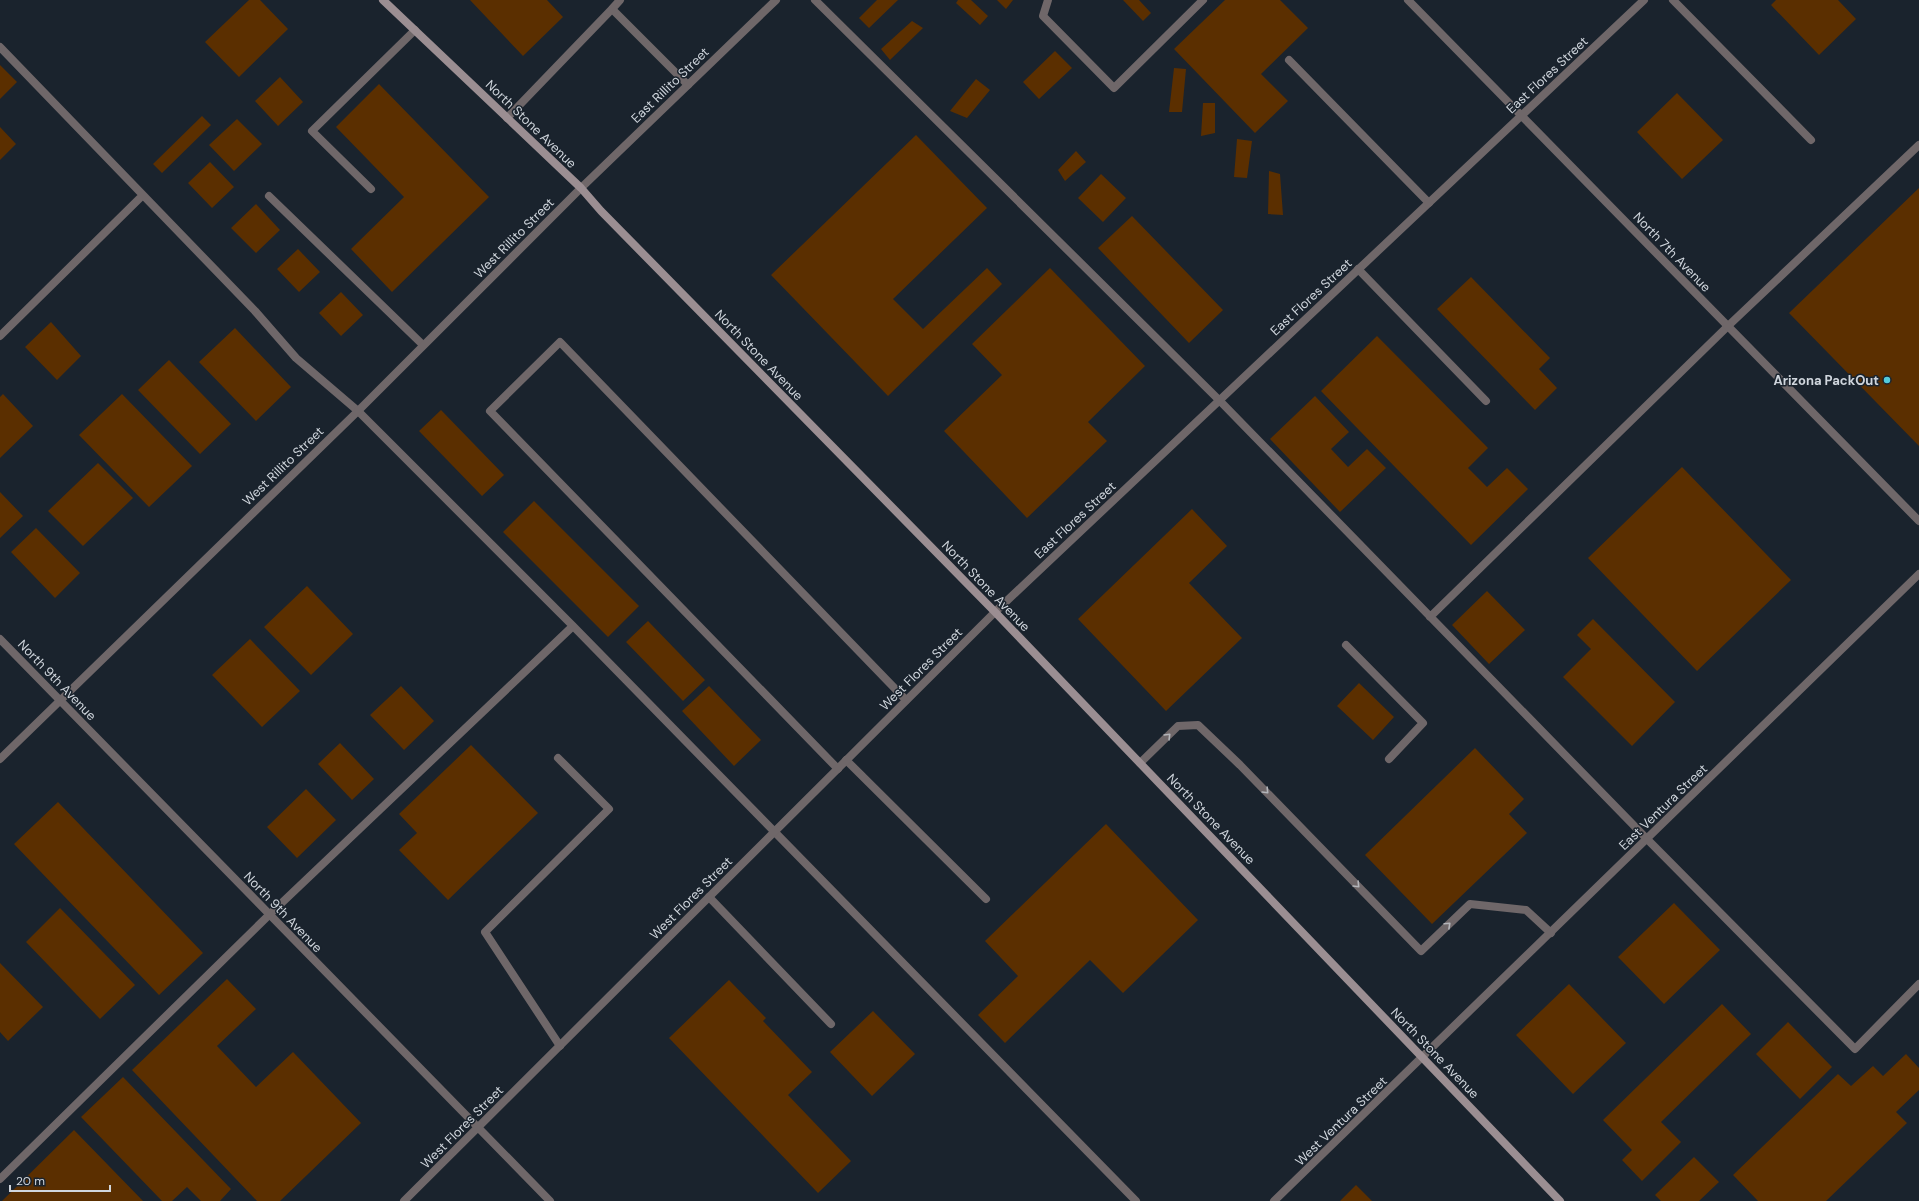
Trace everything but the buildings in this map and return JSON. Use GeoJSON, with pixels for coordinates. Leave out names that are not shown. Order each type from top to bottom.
{"type":"FeatureCollection","features":[{"type":"Feature","properties":{"kind":"main road","name":"North Stone Avenue"},"geometry":{"type":"LineString","coordinates":[[382,0],[581,188],[601,211],[995,612],[1560,1201]]}},
{"type":"Feature","properties":{"kind":"street"},"geometry":{"type":"LineString","coordinates":[[507,118],[620,0]]}},
{"type":"Feature","properties":{"kind":"street","name":"East Rillito Street"},"geometry":{"type":"LineString","coordinates":[[581,188],[776,0]]}},
{"type":"Feature","properties":{"kind":"street"},"geometry":{"type":"LineString","coordinates":[[815,0],[1219,400],[1647,839],[1856,1049],[1919,984]]}},
{"type":"Feature","properties":{"kind":"street"},"geometry":{"type":"LineString","coordinates":[[1048,0],[1043,16],[1114,88],[1203,0]]}},
{"type":"Feature","properties":{"kind":"street","name":"North 7th Avenue"},"geometry":{"type":"LineString","coordinates":[[1408,0],[1919,521]]}},
{"type":"Feature","properties":{"kind":"street","name":"East Flores Street"},"geometry":{"type":"LineString","coordinates":[[995,612],[1644,0]]}},
{"type":"Feature","properties":{"kind":"street"},"geometry":{"type":"LineString","coordinates":[[1673,0],[1811,140]]}},
{"type":"Feature","properties":{"kind":"street"},"geometry":{"type":"LineString","coordinates":[[612,9],[688,85]]}},
{"type":"Feature","properties":{"kind":"street"},"geometry":{"type":"LineString","coordinates":[[370,189],[312,131],[415,30]]}},
{"type":"Feature","properties":{"kind":"street"},"geometry":{"type":"LineString","coordinates":[[0,47],[255,311],[296,358],[358,411],[573,626],[1136,1201]]}},
{"type":"Feature","properties":{"kind":"street"},"geometry":{"type":"LineString","coordinates":[[1289,60],[1429,203]]}},
{"type":"Feature","properties":{"kind":"street"},"geometry":{"type":"LineString","coordinates":[[1430,617],[1728,326],[1919,145]]}},
{"type":"Feature","properties":{"kind":"street","name":"West Rillito Street"},"geometry":{"type":"LineString","coordinates":[[0,759],[358,411],[581,188]]}},
{"type":"Feature","properties":{"kind":"street"},"geometry":{"type":"LineString","coordinates":[[0,336],[143,195]]}},
{"type":"Feature","properties":{"kind":"street"},"geometry":{"type":"LineString","coordinates":[[269,196],[423,345]]}},
{"type":"Feature","properties":{"kind":"street"},"geometry":{"type":"LineString","coordinates":[[1358,269],[1486,401]]}},
{"type":"Feature","properties":{"kind":"street"},"geometry":{"type":"LineString","coordinates":[[838,769],[490,411],[560,342],[906,700]]}},
{"type":"Feature","properties":{"kind":"street","name":"East Ventura Street"},"geometry":{"type":"LineString","coordinates":[[1423,1057],[1919,574]]}},
{"type":"Feature","properties":{"kind":"street","name":"West Flores Street"},"geometry":{"type":"LineString","coordinates":[[404,1201],[995,612]]}},
{"type":"Feature","properties":{"kind":"street"},"geometry":{"type":"LineString","coordinates":[[0,1179],[269,915],[573,626]]}},
{"type":"Feature","properties":{"kind":"street","name":"North 9th Avenue"},"geometry":{"type":"LineString","coordinates":[[0,639],[550,1201]]}},
{"type":"Feature","properties":{"kind":"street"},"geometry":{"type":"LineString","coordinates":[[1346,645],[1423,723],[1389,759]]}},
{"type":"Feature","properties":{"kind":"street"},"geometry":{"type":"LineString","coordinates":[[1140,763],[1178,726],[1198,725],[1225,749],[1421,951],[1470,904],[1526,910],[1551,933]]}},
{"type":"Feature","properties":{"kind":"street"},"geometry":{"type":"LineString","coordinates":[[558,758],[610,809],[485,932],[560,1046]]}},
{"type":"Feature","properties":{"kind":"street"},"geometry":{"type":"LineString","coordinates":[[846,760],[986,899]]}},
{"type":"Feature","properties":{"kind":"street"},"geometry":{"type":"LineString","coordinates":[[709,897],[831,1024]]}},
{"type":"Feature","properties":{"kind":"street","name":"West Ventura Street"},"geometry":{"type":"LineString","coordinates":[[1274,1201],[1423,1057]]}},
{"type":"Feature","properties":{"kind":"place","name":"Arizona PackOut"},"geometry":{"type":"Point","coordinates":[1887,380]}}]}
